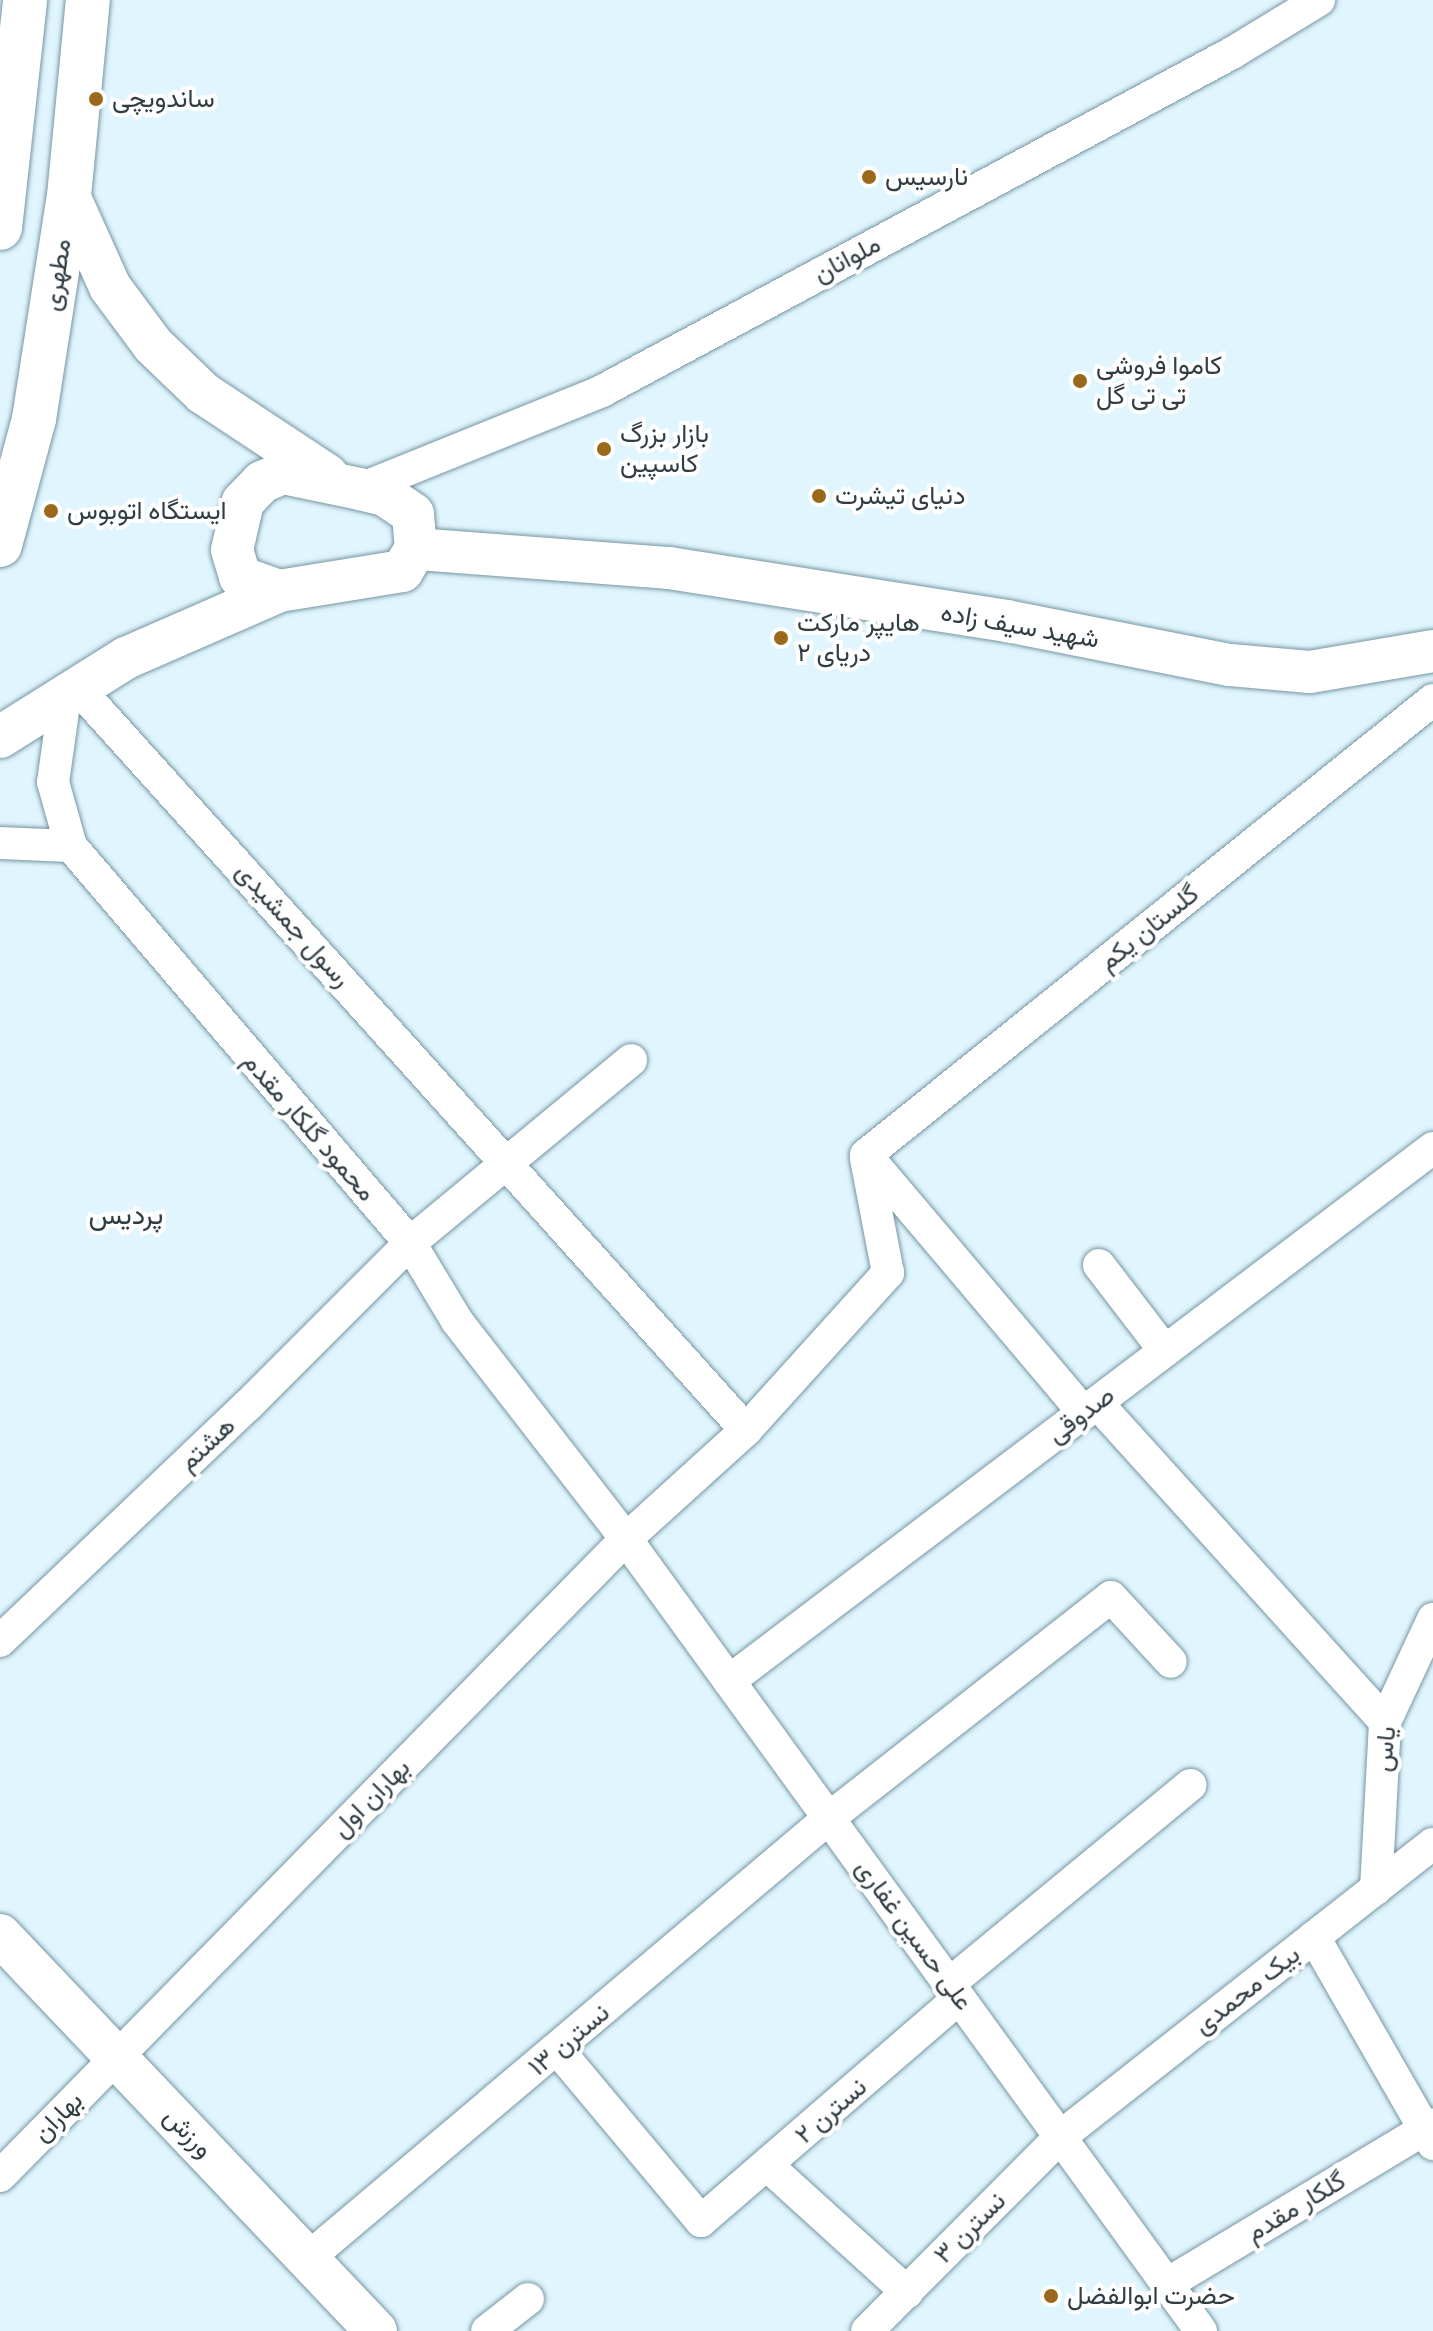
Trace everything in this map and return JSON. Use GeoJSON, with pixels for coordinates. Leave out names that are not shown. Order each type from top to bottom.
{"type":"FeatureCollection","features":[{"type":"Feature","properties":{"kind":"main road"},"geometry":{"type":"LineString","coordinates":[[0,228],[9,63],[25,0]]}},
{"type":"Feature","properties":{"kind":"main road","name":"مطهری"},"geometry":{"type":"LineString","coordinates":[[0,545],[34,419],[69,196],[88,0]]}},
{"type":"Feature","properties":{"kind":"street","name":"ملوانان"},"geometry":{"type":"LineString","coordinates":[[351,487],[602,391],[1232,53],[1319,0]]}},
{"type":"Feature","properties":{"kind":"street"},"geometry":{"type":"LineString","coordinates":[[69,196],[110,287],[153,345],[203,393],[351,487]]}},
{"type":"Feature","properties":{"kind":"street"},"geometry":{"type":"LineString","coordinates":[[0,737],[126,658],[279,591],[402,571],[416,549],[413,514],[385,495],[351,487],[283,473],[262,482],[243,502],[232,550],[240,577],[279,591]]}},
{"type":"Feature","properties":{"kind":"street","name":"شهید سیف زاده"},"geometry":{"type":"LineString","coordinates":[[416,549],[604,559],[669,568],[1007,621],[1230,665],[1310,672],[1433,651]]}},
{"type":"Feature","properties":{"kind":"street","name":"محمود گلکار مقدم"},"geometry":{"type":"LineString","coordinates":[[72,692],[53,782],[71,846],[410,1243],[457,1321],[626,1539]]}},
{"type":"Feature","properties":{"kind":"street","name":"رسول جمشیدی"},"geometry":{"type":"LineString","coordinates":[[72,692],[507,1163],[746,1430]]}},
{"type":"Feature","properties":{"kind":"street","name":"گلستان یکم"},"geometry":{"type":"LineString","coordinates":[[866,1155],[1433,700]]}},
{"type":"Feature","properties":{"kind":"street"},"geometry":{"type":"LineString","coordinates":[[0,843],[71,846]]}},
{"type":"Feature","properties":{"kind":"street","name":"هشتم"},"geometry":{"type":"LineString","coordinates":[[0,1641],[248,1405],[410,1243],[631,1060]]}},
{"type":"Feature","properties":{"kind":"street","name":"صدوقی"},"geometry":{"type":"LineString","coordinates":[[729,1681],[1433,1148]]}},
{"type":"Feature","properties":{"kind":"street"},"geometry":{"type":"LineString","coordinates":[[866,1155],[1090,1408],[1385,1722]]}},
{"type":"Feature","properties":{"kind":"street","name":"بهاران اول"},"geometry":{"type":"LineString","coordinates":[[116,2057],[626,1539],[746,1430],[888,1273],[866,1155]]}},
{"type":"Feature","properties":{"kind":"street"},"geometry":{"type":"LineString","coordinates":[[1099,1265],[1165,1351]]}},
{"type":"Feature","properties":{"kind":"street","name":"علی حسین غفاری"},"geometry":{"type":"LineString","coordinates":[[626,1539],[1201,2331]]}},
{"type":"Feature","properties":{"kind":"street","name":"نسترن ۱۳"},"geometry":{"type":"LineString","coordinates":[[307,2259],[829,1818],[1111,1597],[1171,1662]]}},
{"type":"Feature","properties":{"kind":"street","name":"یاس"},"geometry":{"type":"LineString","coordinates":[[1376,1889],[1385,1722],[1433,1619]]}},
{"type":"Feature","properties":{"kind":"street","name":"نسترن ۲"},"geometry":{"type":"LineString","coordinates":[[558,2050],[701,2221],[768,2166],[954,1991],[1190,1785]]}},
{"type":"Feature","properties":{"kind":"street","name":"بیک محمدی"},"geometry":{"type":"LineString","coordinates":[[1060,2137],[1433,1844]]}},
{"type":"Feature","properties":{"kind":"street","name":"ورزش"},"geometry":{"type":"LineString","coordinates":[[0,1935],[374,2330]]}},
{"type":"Feature","properties":{"kind":"street"},"geometry":{"type":"LineString","coordinates":[[1314,1937],[1430,2132]]}},
{"type":"Feature","properties":{"kind":"street","name":"بهاران"},"geometry":{"type":"LineString","coordinates":[[0,2176],[116,2057]]}},
{"type":"Feature","properties":{"kind":"street","name":"گلکار مقدم"},"geometry":{"type":"LineString","coordinates":[[1167,2284],[1430,2132]]}},
{"type":"Feature","properties":{"kind":"street","name":"نسترن ۳"},"geometry":{"type":"LineString","coordinates":[[877,2327],[907,2292],[1060,2137]]}},
{"type":"Feature","properties":{"kind":"street"},"geometry":{"type":"LineString","coordinates":[[768,2166],[907,2292]]}},
{"type":"Feature","properties":{"kind":"street"},"geometry":{"type":"LineString","coordinates":[[487,2331],[528,2299]]}},
{"type":"Feature","properties":{"kind":"place","name":"ساندویچی"},"geometry":{"type":"Point","coordinates":[96,99]}},
{"type":"Feature","properties":{"kind":"place","name":"نارسیس"},"geometry":{"type":"Point","coordinates":[869,177]}},
{"type":"Feature","properties":{"kind":"place","name":"کاموا فروشی تی تی گل"},"geometry":{"type":"Point","coordinates":[1080,381]}},
{"type":"Feature","properties":{"kind":"place","name":"بازار بزرگ کاسپین"},"geometry":{"type":"Point","coordinates":[604,449]}},
{"type":"Feature","properties":{"kind":"place","name":"دنیای تیشرت"},"geometry":{"type":"Point","coordinates":[819,496]}},
{"type":"Feature","properties":{"kind":"place","name":"ایستگاه اتوبوس"},"geometry":{"type":"Point","coordinates":[51,511]}},
{"type":"Feature","properties":{"kind":"place","name":"هایپر مارکت دریای ۲"},"geometry":{"type":"Point","coordinates":[781,638]}},
{"type":"Feature","properties":{"kind":"place","name":"حضرت ابوالفضل"},"geometry":{"type":"Point","coordinates":[1051,2296]}},
{"type":"Feature","properties":{"kind":"district","name":"پردیس"},"geometry":{"type":"Point","coordinates":[126,1214]}}]}
